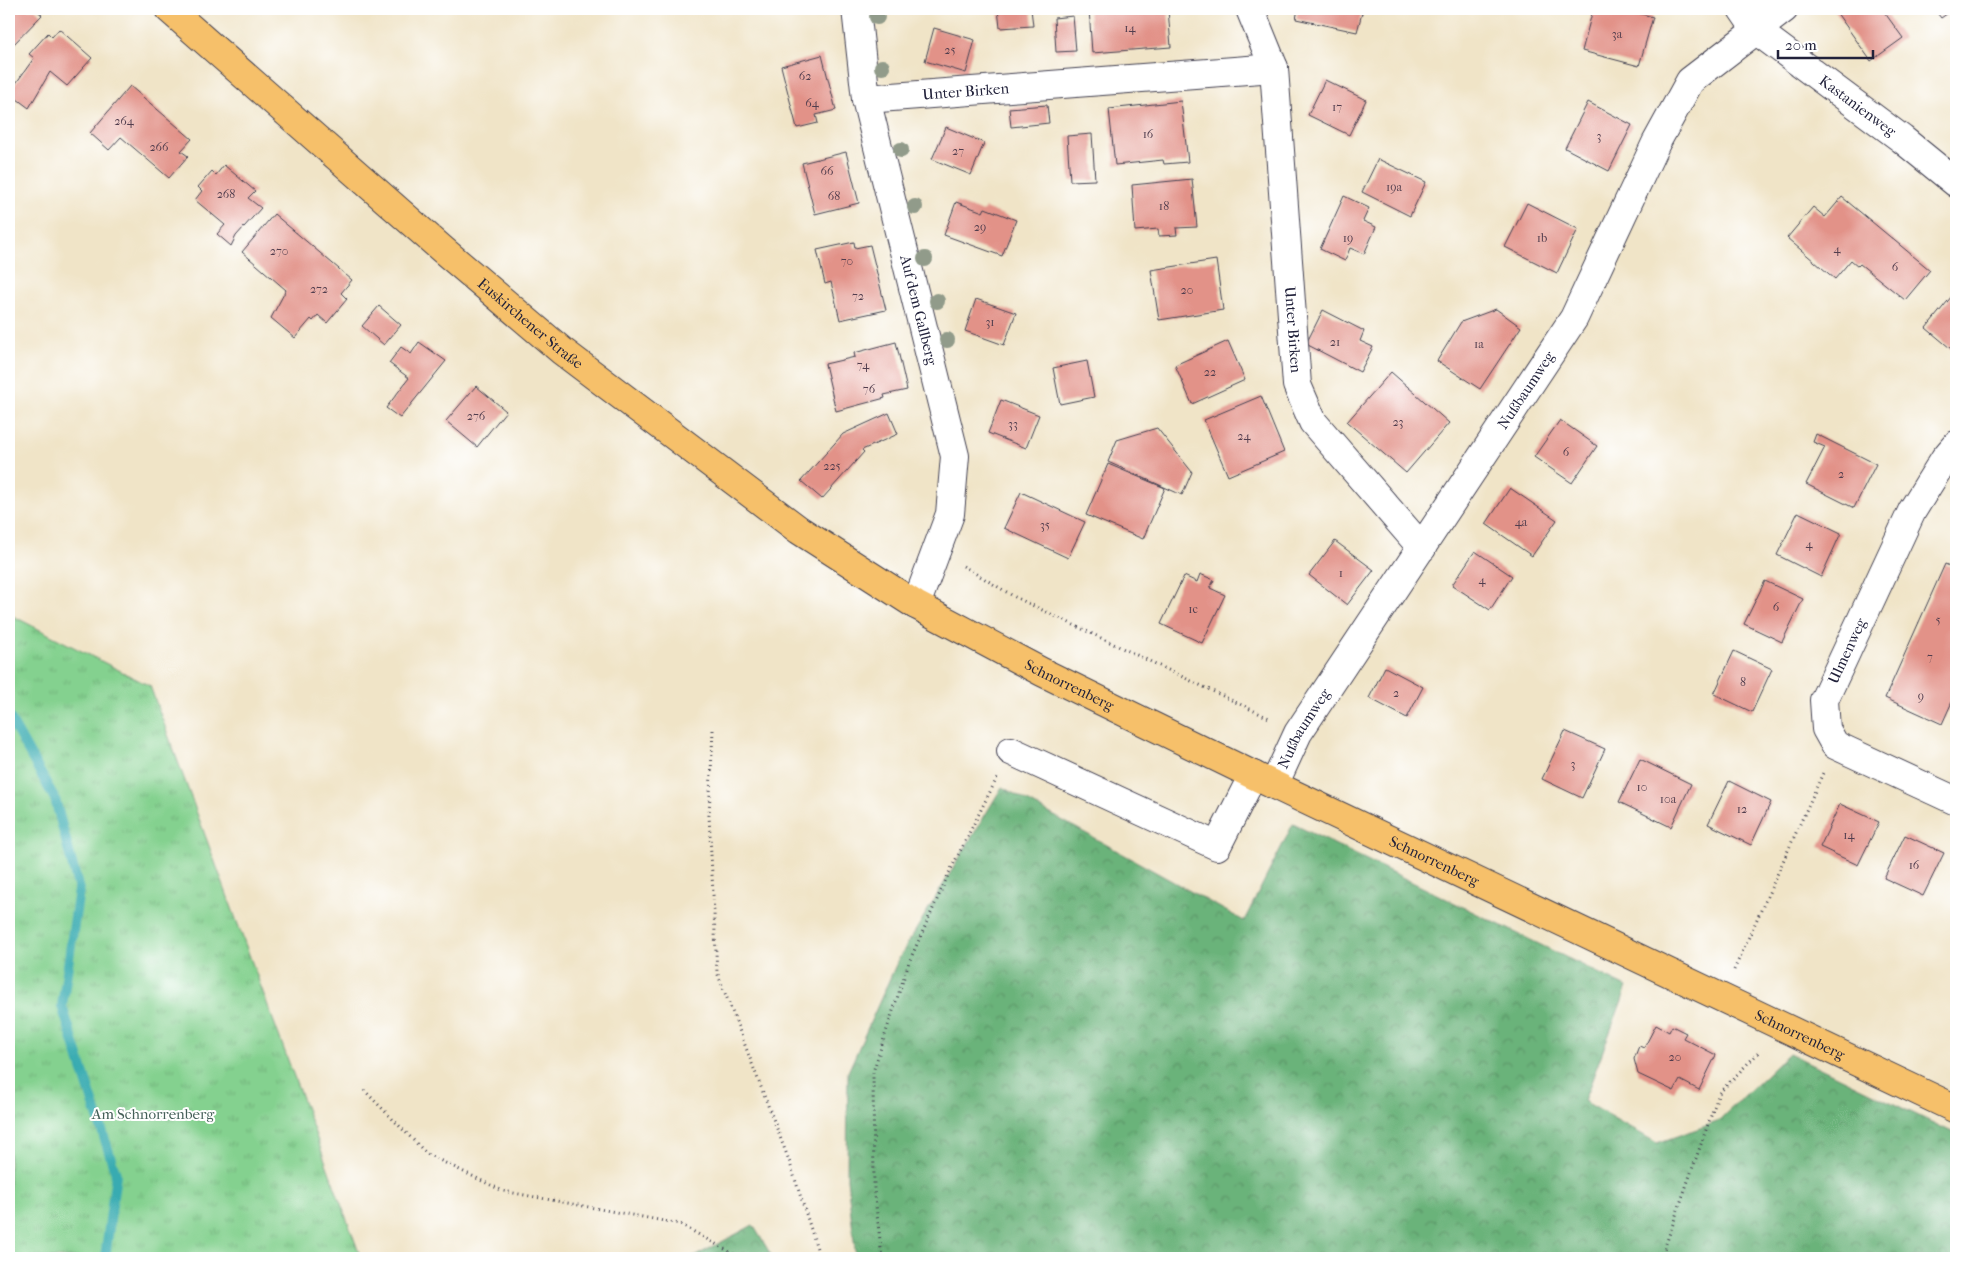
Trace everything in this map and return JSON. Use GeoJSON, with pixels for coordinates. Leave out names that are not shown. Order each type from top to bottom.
{"type":"FeatureCollection","features":[{"type":"Feature","properties":{"kind":"main road","name":"Euskirchener Straße"},"geometry":{"type":"LineString","coordinates":[[169,9],[562,352],[799,530],[916,605]]}},
{"type":"Feature","properties":{"kind":"main road","name":"Schnorrenberg"},"geometry":{"type":"LineString","coordinates":[[916,605],[1042,672],[1264,780],[1956,1109]]}},
{"type":"Feature","properties":{"kind":"street","name":"Auf dem Gallberg"},"geometry":{"type":"LineString","coordinates":[[856,9],[866,99],[955,456],[950,514],[916,605]]}},
{"type":"Feature","properties":{"kind":"street","name":"Unter Birken"},"geometry":{"type":"LineString","coordinates":[[1250,9],[1274,68],[1297,385],[1313,422],[1422,548]]}},
{"type":"Feature","properties":{"kind":"street","name":"Kastanienweg"},"geometry":{"type":"LineString","coordinates":[[1742,9],[1757,31],[1902,139],[1956,184]]}},
{"type":"Feature","properties":{"kind":"street","name":"Nußbaumweg"},"geometry":{"type":"LineString","coordinates":[[1011,751],[1217,846],[1298,733],[1574,318],[1656,143],[1690,81],[1784,9]]}},
{"type":"Feature","properties":{"kind":"street","name":"Unter Birken"},"geometry":{"type":"LineString","coordinates":[[866,99],[1274,68]]}},
{"type":"Feature","properties":{"kind":"street","name":"Ulmenweg"},"geometry":{"type":"LineString","coordinates":[[1836,745],[1826,729],[1824,700],[1912,511],[1945,458],[1956,445]]}},
{"type":"Feature","properties":{"kind":"street"},"geometry":{"type":"LineString","coordinates":[[1836,745],[1956,801]]}},
{"type":"Feature","properties":{"kind":"path"},"geometry":{"type":"LineString","coordinates":[[936,551],[1015,597],[1246,706],[1298,733]]}},
{"type":"Feature","properties":{"kind":"path"},"geometry":{"type":"LineString","coordinates":[[713,730],[709,815],[718,972],[790,1164],[820,1258]]}},
{"type":"Feature","properties":{"kind":"path"},"geometry":{"type":"LineString","coordinates":[[1722,997],[1836,745]]}},
{"type":"Feature","properties":{"kind":"path"},"geometry":{"type":"LineString","coordinates":[[882,1258],[874,1188],[873,1072],[908,962],[949,872],[1011,751]]}},
{"type":"Feature","properties":{"kind":"path"},"geometry":{"type":"LineString","coordinates":[[1661,1258],[1719,1093],[1784,1026]]}},
{"type":"Feature","properties":{"kind":"path"},"geometry":{"type":"LineString","coordinates":[[364,1090],[428,1154],[503,1192],[680,1224],[739,1258]]}},
{"type":"Feature","properties":{"kind":"green space","name":"Am Schnorrenberg"},"geometry":{"type":"Polygon","coordinates":[[[9,614],[150,686],[361,1258],[9,1258],[9,614]]]}},
{"type":"Feature","properties":{"kind":"green space"},"geometry":{"type":"Polygon","coordinates":[[[1002,787],[1244,921],[1293,824],[1627,987],[1584,1101],[1657,1143],[1717,1122],[1789,1053],[1956,1134],[1956,1258],[856,1258],[847,1179],[848,1072],[899,958],[1002,787]]]}},
{"type":"Feature","properties":{"kind":"green space"},"geometry":{"type":"Polygon","coordinates":[[[753,1225],[773,1258],[692,1258],[753,1225]]]}},
{"type":"Feature","properties":{"kind":"building"},"geometry":{"type":"Polygon","coordinates":[[[9,9],[35,9],[42,15],[10,48],[9,9]]]}},
{"type":"Feature","properties":{"kind":"building"},"geometry":{"type":"Polygon","coordinates":[[[759,9],[792,9],[792,10],[759,13],[759,9]]]}},
{"type":"Feature","properties":{"kind":"building"},"geometry":{"type":"Polygon","coordinates":[[[998,9],[1031,9],[1033,26],[1000,28],[998,9]]]}},
{"type":"Feature","properties":{"kind":"building"},"geometry":{"type":"Polygon","coordinates":[[[1089,9],[1168,9],[1171,47],[1092,53],[1089,9]]]}},
{"type":"Feature","properties":{"kind":"building"},"geometry":{"type":"Polygon","coordinates":[[[1298,9],[1363,9],[1357,32],[1296,19],[1298,9]]]}},
{"type":"Feature","properties":{"kind":"building"},"geometry":{"type":"Polygon","coordinates":[[[1593,9],[1623,9],[1653,17],[1639,66],[1582,51],[1593,9]]]}},
{"type":"Feature","properties":{"kind":"building"},"geometry":{"type":"Polygon","coordinates":[[[1834,9],[1882,9],[1903,38],[1871,61],[1834,9]]]}},
{"type":"Feature","properties":{"kind":"building"},"geometry":{"type":"Polygon","coordinates":[[[1934,9],[1954,9],[1941,18],[1934,9]]]}},
{"type":"Feature","properties":{"kind":"building"},"geometry":{"type":"Polygon","coordinates":[[[1073,16],[1076,51],[1056,52],[1054,18],[1073,16]]]}},
{"type":"Feature","properties":{"kind":"building"},"geometry":{"type":"Polygon","coordinates":[[[934,28],[975,40],[966,73],[925,61],[934,28]]]}},
{"type":"Feature","properties":{"kind":"building"},"geometry":{"type":"Polygon","coordinates":[[[59,29],[92,58],[67,86],[50,72],[29,108],[9,93],[34,58],[29,54],[48,33],[52,37],[59,29]]]}},
{"type":"Feature","properties":{"kind":"building"},"geometry":{"type":"Polygon","coordinates":[[[822,55],[836,110],[816,115],[818,123],[797,128],[781,66],[822,55]]]}},
{"type":"Feature","properties":{"kind":"building"},"geometry":{"type":"Polygon","coordinates":[[[1325,80],[1366,100],[1349,135],[1308,115],[1325,80]]]}},
{"type":"Feature","properties":{"kind":"building"},"geometry":{"type":"Polygon","coordinates":[[[130,86],[192,139],[181,151],[188,156],[169,178],[121,137],[109,150],[90,133],[130,86]]]}},
{"type":"Feature","properties":{"kind":"building"},"geometry":{"type":"Polygon","coordinates":[[[1181,101],[1188,162],[1164,164],[1163,160],[1115,165],[1109,109],[1181,101]]]}},
{"type":"Feature","properties":{"kind":"building"},"geometry":{"type":"Polygon","coordinates":[[[1588,102],[1632,125],[1609,171],[1565,148],[1588,102]]]}},
{"type":"Feature","properties":{"kind":"building"},"geometry":{"type":"Polygon","coordinates":[[[1047,105],[1049,123],[1011,127],[1009,108],[1047,105]]]}},
{"type":"Feature","properties":{"kind":"building"},"geometry":{"type":"Polygon","coordinates":[[[946,127],[984,143],[971,175],[932,159],[946,127]]]}},
{"type":"Feature","properties":{"kind":"building"},"geometry":{"type":"Polygon","coordinates":[[[1092,134],[1095,180],[1070,181],[1067,136],[1092,134]]]}},
{"type":"Feature","properties":{"kind":"building"},"geometry":{"type":"Polygon","coordinates":[[[846,152],[859,203],[815,214],[802,163],[846,152]]]}},
{"type":"Feature","properties":{"kind":"building"},"geometry":{"type":"Polygon","coordinates":[[[1378,159],[1426,182],[1410,216],[1362,192],[1378,159]]]}},
{"type":"Feature","properties":{"kind":"building"},"geometry":{"type":"Polygon","coordinates":[[[224,165],[255,191],[248,198],[261,208],[236,236],[231,246],[217,234],[225,225],[195,200],[202,191],[198,187],[212,171],[216,175],[224,165]]]}},
{"type":"Feature","properties":{"kind":"building"},"geometry":{"type":"Polygon","coordinates":[[[1192,179],[1197,227],[1176,228],[1177,235],[1159,236],[1158,229],[1135,231],[1132,185],[1192,179]]]}},
{"type":"Feature","properties":{"kind":"building"},"geometry":{"type":"Polygon","coordinates":[[[1344,196],[1369,208],[1363,221],[1376,227],[1364,254],[1350,248],[1345,261],[1320,249],[1344,196]]]}},
{"type":"Feature","properties":{"kind":"building"},"geometry":{"type":"Polygon","coordinates":[[[1842,197],[1930,270],[1905,300],[1860,264],[1858,266],[1851,260],[1835,279],[1787,238],[1813,207],[1825,217],[1842,197]]]}},
{"type":"Feature","properties":{"kind":"building"},"geometry":{"type":"Polygon","coordinates":[[[956,202],[983,212],[985,208],[1016,220],[1002,256],[944,235],[956,202]]]}},
{"type":"Feature","properties":{"kind":"building"},"geometry":{"type":"Polygon","coordinates":[[[1527,203],[1578,229],[1557,273],[1505,247],[1527,203]]]}},
{"type":"Feature","properties":{"kind":"building"},"geometry":{"type":"Polygon","coordinates":[[[274,214],[352,280],[341,293],[347,299],[327,323],[318,315],[313,321],[311,319],[295,338],[271,318],[286,290],[242,252],[274,214]]]}},
{"type":"Feature","properties":{"kind":"building"},"geometry":{"type":"Polygon","coordinates":[[[854,242],[855,248],[870,245],[886,310],[840,320],[831,282],[825,284],[817,250],[854,242]]]}},
{"type":"Feature","properties":{"kind":"building"},"geometry":{"type":"Polygon","coordinates":[[[1216,260],[1223,310],[1159,320],[1151,270],[1216,260]]]}},
{"type":"Feature","properties":{"kind":"building"},"geometry":{"type":"Polygon","coordinates":[[[1956,291],[1956,353],[1926,328],[1956,291]]]}},
{"type":"Feature","properties":{"kind":"building"},"geometry":{"type":"Polygon","coordinates":[[[976,299],[1016,313],[1004,345],[965,331],[976,299]]]}},
{"type":"Feature","properties":{"kind":"building"},"geometry":{"type":"Polygon","coordinates":[[[379,306],[401,325],[384,345],[362,326],[379,306]]]}},
{"type":"Feature","properties":{"kind":"building"},"geometry":{"type":"Polygon","coordinates":[[[1496,309],[1521,327],[1480,389],[1437,361],[1461,322],[1496,309]]]}},
{"type":"Feature","properties":{"kind":"building"},"geometry":{"type":"Polygon","coordinates":[[[1323,310],[1364,331],[1360,341],[1373,347],[1360,372],[1306,344],[1323,310]]]}},
{"type":"Feature","properties":{"kind":"building"},"geometry":{"type":"Polygon","coordinates":[[[1228,341],[1245,380],[1192,404],[1175,365],[1228,341]]]}},
{"type":"Feature","properties":{"kind":"building"},"geometry":{"type":"Polygon","coordinates":[[[419,342],[446,361],[400,418],[386,408],[409,378],[389,363],[401,347],[411,354],[419,342]]]}},
{"type":"Feature","properties":{"kind":"building"},"geometry":{"type":"Polygon","coordinates":[[[896,342],[907,390],[884,395],[885,398],[836,411],[825,364],[855,357],[854,353],[896,342]]]}},
{"type":"Feature","properties":{"kind":"building"},"geometry":{"type":"Polygon","coordinates":[[[1087,361],[1094,397],[1060,404],[1053,368],[1087,361]]]}},
{"type":"Feature","properties":{"kind":"building"},"geometry":{"type":"Polygon","coordinates":[[[1391,372],[1449,423],[1406,473],[1347,422],[1391,372]]]}},
{"type":"Feature","properties":{"kind":"building"},"geometry":{"type":"Polygon","coordinates":[[[476,386],[506,411],[477,447],[446,421],[476,386]]]}},
{"type":"Feature","properties":{"kind":"building"},"geometry":{"type":"Polygon","coordinates":[[[1261,396],[1284,452],[1228,476],[1204,420],[1261,396]]]}},
{"type":"Feature","properties":{"kind":"building"},"geometry":{"type":"Polygon","coordinates":[[[1001,400],[1039,415],[1026,448],[988,433],[1001,400]]]}},
{"type":"Feature","properties":{"kind":"building"},"geometry":{"type":"Polygon","coordinates":[[[889,413],[898,434],[862,450],[864,452],[822,499],[801,481],[843,434],[889,413]]]}},
{"type":"Feature","properties":{"kind":"building"},"geometry":{"type":"Polygon","coordinates":[[[1560,420],[1597,446],[1572,483],[1534,457],[1560,420]]]}},
{"type":"Feature","properties":{"kind":"building"},"geometry":{"type":"Polygon","coordinates":[[[1157,428],[1192,472],[1182,495],[1108,462],[1117,440],[1157,428]]]}},
{"type":"Feature","properties":{"kind":"building"},"geometry":{"type":"Polygon","coordinates":[[[1816,434],[1876,464],[1854,508],[1806,484],[1825,447],[1813,442],[1816,434]]]}},
{"type":"Feature","properties":{"kind":"building"},"geometry":{"type":"Polygon","coordinates":[[[1108,464],[1165,488],[1143,539],[1086,515],[1108,464]]]}},
{"type":"Feature","properties":{"kind":"building"},"geometry":{"type":"Polygon","coordinates":[[[1510,488],[1557,520],[1532,556],[1486,524],[1510,488]]]}},
{"type":"Feature","properties":{"kind":"building"},"geometry":{"type":"Polygon","coordinates":[[[1021,492],[1085,522],[1068,558],[1004,528],[1021,492]]]}},
{"type":"Feature","properties":{"kind":"building"},"geometry":{"type":"Polygon","coordinates":[[[1798,512],[1841,533],[1821,577],[1777,555],[1798,512]]]}},
{"type":"Feature","properties":{"kind":"building"},"geometry":{"type":"Polygon","coordinates":[[[1335,541],[1374,570],[1347,605],[1309,575],[1335,541]]]}},
{"type":"Feature","properties":{"kind":"building"},"geometry":{"type":"Polygon","coordinates":[[[1475,551],[1512,576],[1490,610],[1452,585],[1475,551]]]}},
{"type":"Feature","properties":{"kind":"building"},"geometry":{"type":"Polygon","coordinates":[[[1945,564],[1956,569],[1956,693],[1942,724],[1885,698],[1945,564]]]}},
{"type":"Feature","properties":{"kind":"building"},"geometry":{"type":"Polygon","coordinates":[[[1200,574],[1214,580],[1210,588],[1225,595],[1202,643],[1161,624],[1184,576],[1197,582],[1200,574]]]}},
{"type":"Feature","properties":{"kind":"building"},"geometry":{"type":"Polygon","coordinates":[[[1765,581],[1803,599],[1782,642],[1744,624],[1765,581]]]}},
{"type":"Feature","properties":{"kind":"building"},"geometry":{"type":"Polygon","coordinates":[[[1734,651],[1772,669],[1752,712],[1714,694],[1734,651]]]}},
{"type":"Feature","properties":{"kind":"building"},"geometry":{"type":"Polygon","coordinates":[[[1385,667],[1423,687],[1407,718],[1369,698],[1385,667]]]}},
{"type":"Feature","properties":{"kind":"building"},"geometry":{"type":"Polygon","coordinates":[[[1565,731],[1605,749],[1582,798],[1542,779],[1565,731]]]}},
{"type":"Feature","properties":{"kind":"building"},"geometry":{"type":"Polygon","coordinates":[[[1640,759],[1691,784],[1671,827],[1619,802],[1640,759]]]}},
{"type":"Feature","properties":{"kind":"building"},"geometry":{"type":"Polygon","coordinates":[[[1729,781],[1771,802],[1751,845],[1708,824],[1729,781]]]}},
{"type":"Feature","properties":{"kind":"building"},"geometry":{"type":"Polygon","coordinates":[[[1840,804],[1879,822],[1858,865],[1820,847],[1840,804]]]}},
{"type":"Feature","properties":{"kind":"building"},"geometry":{"type":"Polygon","coordinates":[[[1905,835],[1944,853],[1923,896],[1884,878],[1905,835]]]}},
{"type":"Feature","properties":{"kind":"building"},"geometry":{"type":"Polygon","coordinates":[[[1656,1025],[1669,1032],[1672,1026],[1686,1033],[1683,1038],[1716,1055],[1699,1090],[1680,1080],[1674,1091],[1638,1074],[1634,1059],[1639,1046],[1644,1048],[1656,1025]]]}},
{"type":"Feature","properties":{"kind":"waterway"},"geometry":{"type":"LineString","coordinates":[[9,717],[55,799],[79,890],[62,1006],[116,1174],[105,1258]]}}]}
